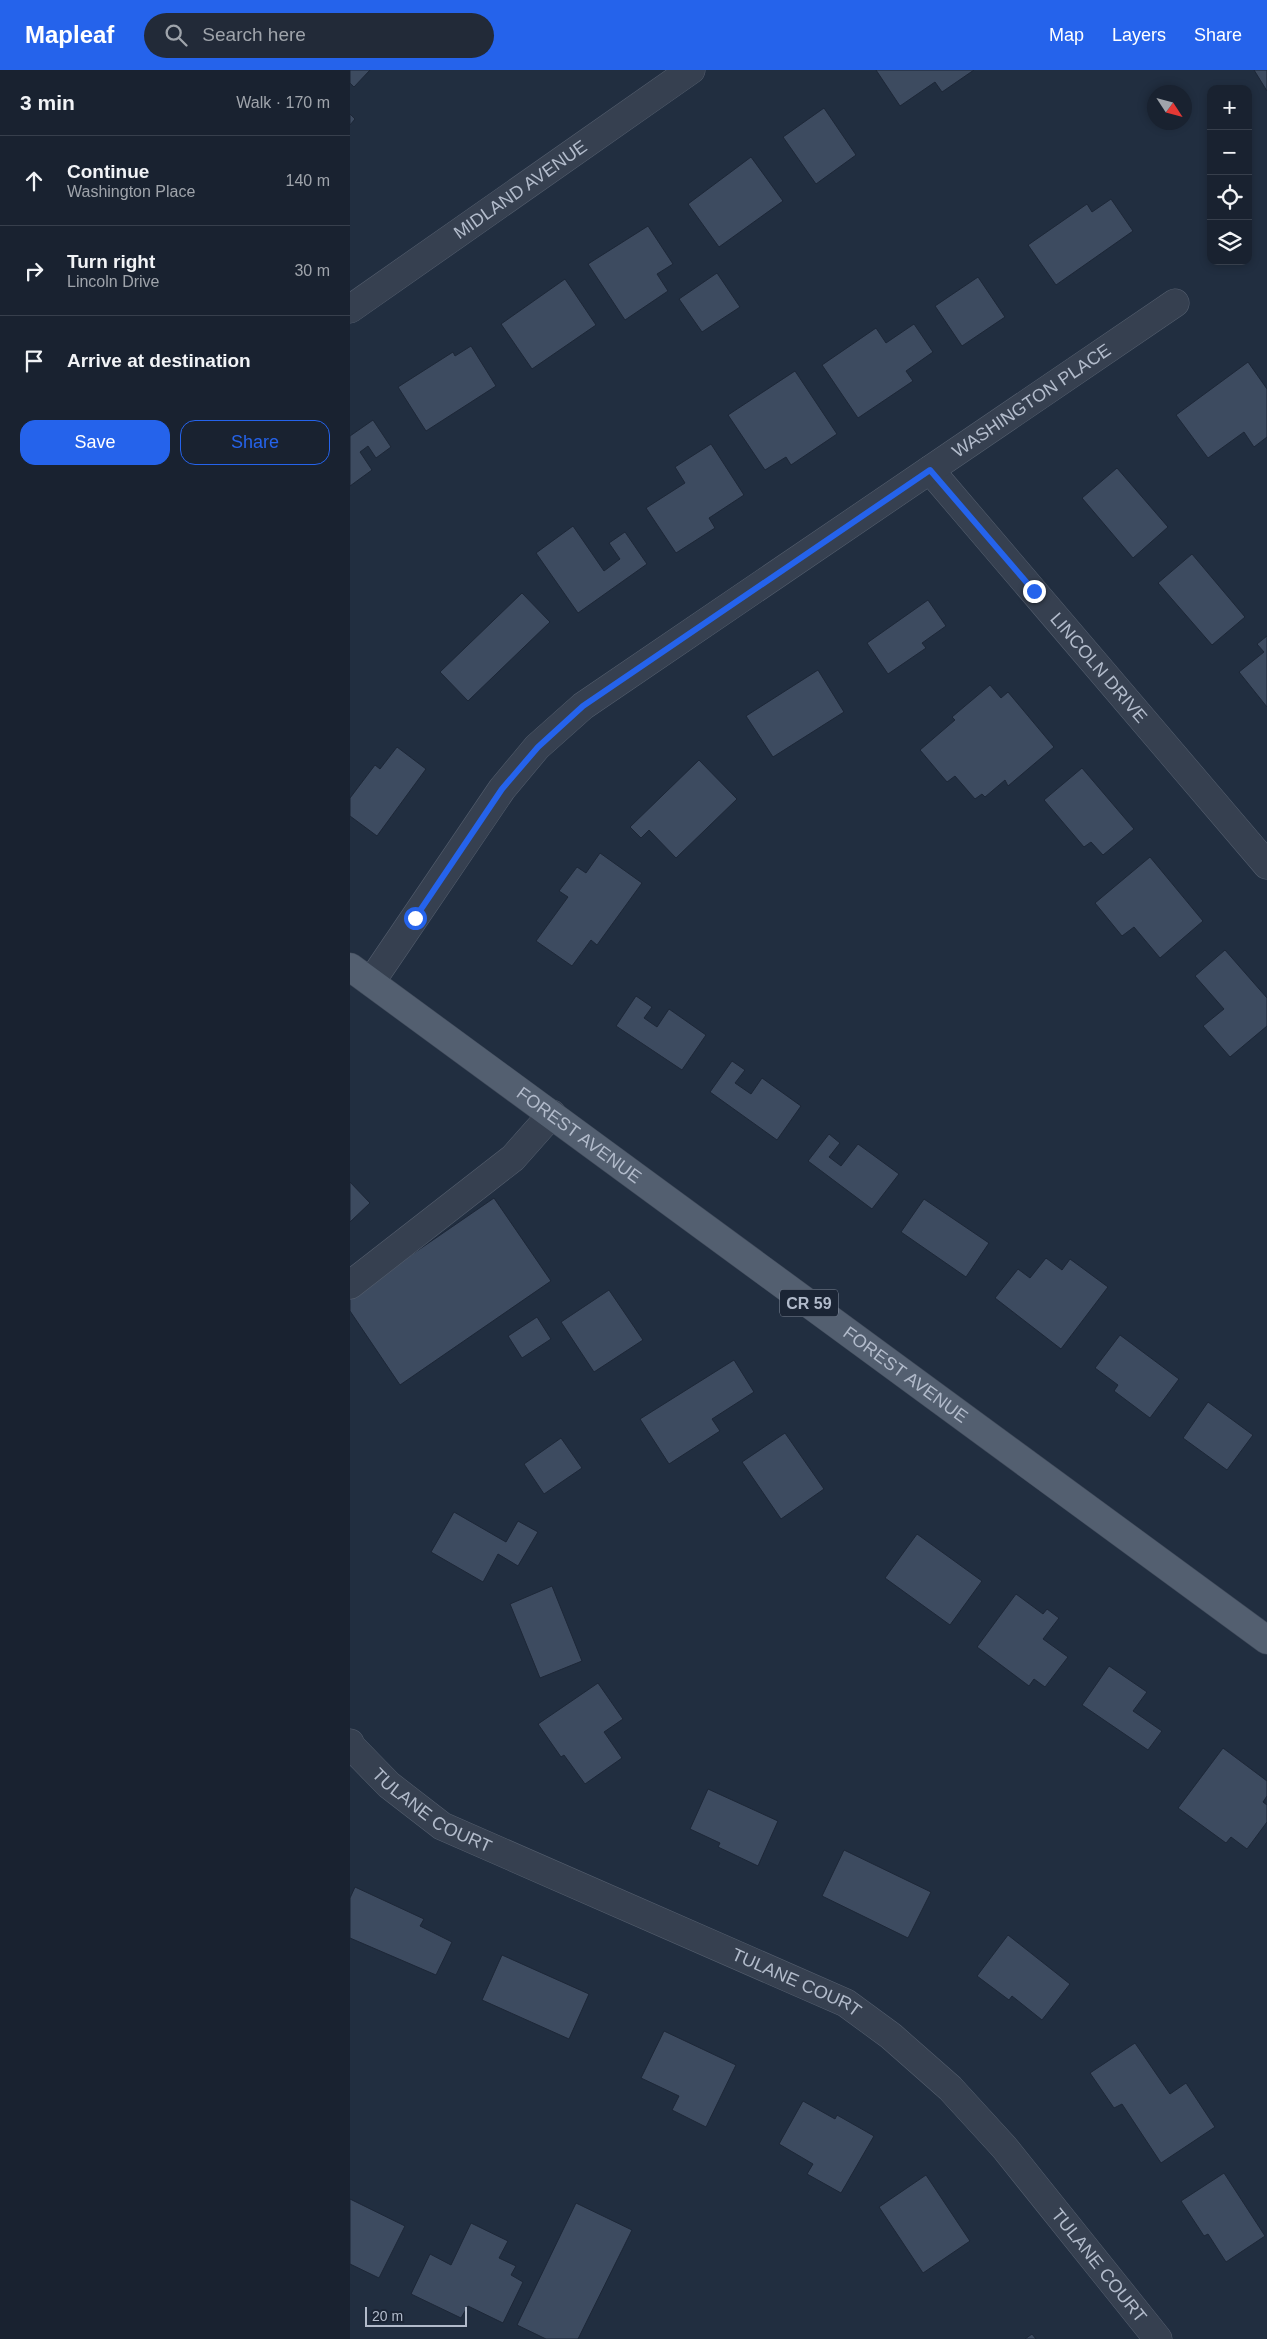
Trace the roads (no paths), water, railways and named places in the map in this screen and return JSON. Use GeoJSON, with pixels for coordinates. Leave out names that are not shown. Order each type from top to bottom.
{"type":"FeatureCollection","features":[{"type":"Feature","properties":{"kind":"main road","name":"FOREST AVENUE"},"geometry":{"type":"LineString","coordinates":[[361,975],[1267,1640]]}},
{"type":"Feature","properties":{"kind":"street","name":"MIDLAND AVENUE"},"geometry":{"type":"LineString","coordinates":[[350,309],[691,70]]}},
{"type":"Feature","properties":{"kind":"street","name":"WASHINGTON PLACE"},"geometry":{"type":"LineString","coordinates":[[361,975],[502,789],[544,741],[583,706],[1175,304]]}},
{"type":"Feature","properties":{"kind":"street","name":"LINCOLN DRIVE"},"geometry":{"type":"LineString","coordinates":[[930,470],[1267,865]]}},
{"type":"Feature","properties":{"kind":"street"},"geometry":{"type":"LineString","coordinates":[[350,1284],[513,1158],[552,1114]]}},
{"type":"Feature","properties":{"kind":"street","name":"TULANE COURT"},"geometry":{"type":"LineString","coordinates":[[350,1743],[389,1785],[442,1826],[854,2008],[891,2036],[950,2088],[1004,2147],[1158,2339]]}}]}
